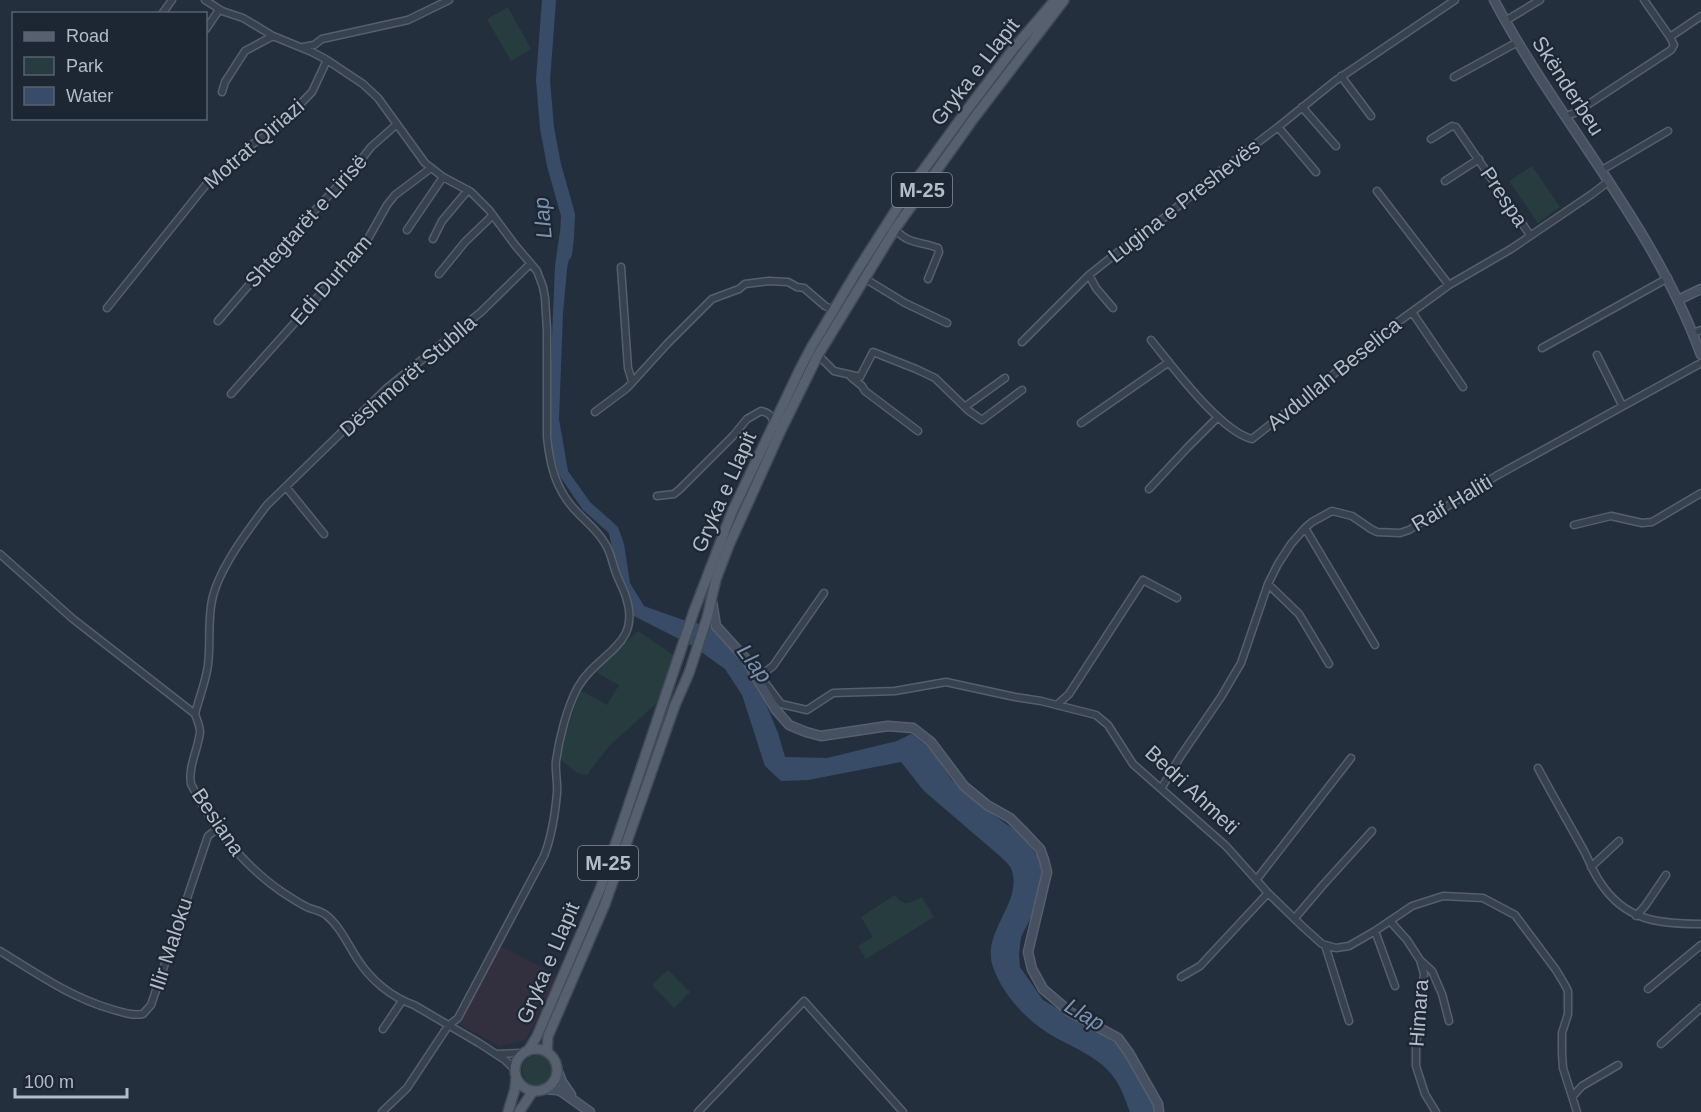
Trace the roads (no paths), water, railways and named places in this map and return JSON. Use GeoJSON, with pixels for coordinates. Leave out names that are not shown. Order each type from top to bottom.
{"type":"FeatureCollection","features":[{"type":"Feature","properties":{"kind":"main road","name":"Gryka e Llapit"},"geometry":{"type":"LineString","coordinates":[[525,1052],[537,1036],[601,887],[694,611],[732,512],[795,390],[811,348],[908,191],[1014,48],[1055,0]]}},
{"type":"Feature","properties":{"kind":"main road","name":"Gryka e Llapit"},"geometry":{"type":"LineString","coordinates":[[795,390],[895,228],[974,118],[1064,0]]}},
{"type":"Feature","properties":{"kind":"main road","name":"Skënderbeu"},"geometry":{"type":"LineString","coordinates":[[1494,0],[1565,116],[1645,238],[1697,331],[1701,355]]}},
{"type":"Feature","properties":{"kind":"main road"},"geometry":{"type":"LineString","coordinates":[[1678,300],[1701,289]]}},
{"type":"Feature","properties":{"kind":"main road","name":"Gryka e Llapit"},"geometry":{"type":"LineString","coordinates":[[547,1052],[548,1036],[605,904],[675,705],[711,616],[711,598],[716,579],[777,426]]}},
{"type":"Feature","properties":{"kind":"main road"},"geometry":{"type":"LineString","coordinates":[[711,616],[716,626],[744,658],[776,710],[789,725],[821,736],[888,726],[913,728],[931,742],[964,786],[987,805],[1010,818],[1040,849],[1047,872],[1028,952],[1032,969],[1042,989],[1070,1012],[1118,1038],[1158,1104],[1159,1112]]}},
{"type":"Feature","properties":{"kind":"main road"},"geometry":{"type":"LineString","coordinates":[[525,1052],[537,1049],[547,1052],[554,1059],[562,1082],[575,1100]]}},
{"type":"Feature","properties":{"kind":"main road","name":"M-25"},"geometry":{"type":"LineString","coordinates":[[508,1112],[516,1089],[517,1061],[525,1052]]}},
{"type":"Feature","properties":{"kind":"main road"},"geometry":{"type":"LineString","coordinates":[[519,1112],[538,1090],[552,1083],[557,1069]]}},
{"type":"Feature","properties":{"kind":"main road"},"geometry":{"type":"LineString","coordinates":[[515,1072],[524,1087],[557,1090],[590,1112]]}},
{"type":"Feature","properties":{"kind":"street"},"geometry":{"type":"LineString","coordinates":[[205,0],[219,10],[243,18],[273,36],[327,60],[363,84],[378,98],[431,168],[468,190],[482,202],[537,271],[545,298],[547,437],[555,479],[568,502],[609,549],[613,566],[627,599],[630,625],[627,633],[591,670],[578,688],[562,732],[556,762],[557,792],[551,837],[544,856],[458,1018],[448,1026],[407,1088],[382,1112]]}},
{"type":"Feature","properties":{"kind":"street"},"geometry":{"type":"LineString","coordinates":[[302,47],[314,45],[322,39],[408,20],[449,0]]}},
{"type":"Feature","properties":{"kind":"street","name":"Lugina e Preshevës"},"geometry":{"type":"LineString","coordinates":[[1022,342],[1089,275],[1154,226],[1219,172],[1341,76],[1455,0]]}},
{"type":"Feature","properties":{"kind":"street","name":"Skënderbeu"},"geometry":{"type":"LineString","coordinates":[[1505,21],[1540,0]]}},
{"type":"Feature","properties":{"kind":"street"},"geometry":{"type":"LineString","coordinates":[[1565,116],[1575,113],[1671,50],[1674,45],[1670,36],[1644,0]]}},
{"type":"Feature","properties":{"kind":"street"},"geometry":{"type":"LineString","coordinates":[[207,28],[219,10]]}},
{"type":"Feature","properties":{"kind":"street"},"geometry":{"type":"LineString","coordinates":[[1670,36],[1701,16]]}},
{"type":"Feature","properties":{"kind":"street"},"geometry":{"type":"LineString","coordinates":[[222,92],[225,82],[245,51],[273,36]]}},
{"type":"Feature","properties":{"kind":"street"},"geometry":{"type":"LineString","coordinates":[[1454,77],[1519,43]]}},
{"type":"Feature","properties":{"kind":"street","name":"Motrat Qiriazi"},"geometry":{"type":"LineString","coordinates":[[107,308],[213,176],[224,174],[242,153],[254,143],[272,134],[308,96],[315,87],[327,60]]}},
{"type":"Feature","properties":{"kind":"street"},"geometry":{"type":"LineString","coordinates":[[1341,76],[1371,116]]}},
{"type":"Feature","properties":{"kind":"street"},"geometry":{"type":"LineString","coordinates":[[1302,107],[1336,146]]}},
{"type":"Feature","properties":{"kind":"street","name":"Shtegtarët e Lirisë"},"geometry":{"type":"LineString","coordinates":[[218,321],[371,147],[397,124]]}},
{"type":"Feature","properties":{"kind":"street","name":"Prespa"},"geometry":{"type":"LineString","coordinates":[[1431,139],[1452,126],[1456,127],[1530,236]]}},
{"type":"Feature","properties":{"kind":"street","name":"Lugina e Preshevës"},"geometry":{"type":"LineString","coordinates":[[1278,127],[1316,172]]}},
{"type":"Feature","properties":{"kind":"street"},"geometry":{"type":"LineString","coordinates":[[1602,170],[1668,131]]}},
{"type":"Feature","properties":{"kind":"street","name":"Prespa"},"geometry":{"type":"LineString","coordinates":[[1445,181],[1479,159]]}},
{"type":"Feature","properties":{"kind":"street","name":"Edi Durham"},"geometry":{"type":"LineString","coordinates":[[231,394],[365,244],[395,195],[431,168]]}},
{"type":"Feature","properties":{"kind":"street"},"geometry":{"type":"LineString","coordinates":[[408,230],[443,177]]}},
{"type":"Feature","properties":{"kind":"street","name":"Avdullah Beselica"},"geometry":{"type":"LineString","coordinates":[[1151,340],[1207,407],[1244,437],[1252,439],[1390,327],[1449,285],[1530,236],[1609,181]]}},
{"type":"Feature","properties":{"kind":"street"},"geometry":{"type":"LineString","coordinates":[[434,239],[442,221],[468,190]]}},
{"type":"Feature","properties":{"kind":"street"},"geometry":{"type":"LineString","coordinates":[[1377,191],[1449,285]]}},
{"type":"Feature","properties":{"kind":"street"},"geometry":{"type":"LineString","coordinates":[[439,274],[465,242],[493,215]]}},
{"type":"Feature","properties":{"kind":"street"},"geometry":{"type":"LineString","coordinates":[[895,228],[902,237],[908,240],[938,248],[939,252],[928,279]]}},
{"type":"Feature","properties":{"kind":"street","name":"Dëshmorët Stublla"},"geometry":{"type":"LineString","coordinates":[[195,714],[208,664],[210,617],[214,592],[224,570],[252,524],[267,506],[387,388],[481,312],[530,264]]}},
{"type":"Feature","properties":{"kind":"street"},"geometry":{"type":"LineString","coordinates":[[621,267],[628,368],[632,381]]}},
{"type":"Feature","properties":{"kind":"street","name":"Lugina e Preshevës"},"geometry":{"type":"LineString","coordinates":[[1089,275],[1096,288],[1113,308]]}},
{"type":"Feature","properties":{"kind":"street"},"geometry":{"type":"LineString","coordinates":[[864,278],[905,303],[947,322]]}},
{"type":"Feature","properties":{"kind":"street"},"geometry":{"type":"LineString","coordinates":[[1542,348],[1668,278]]}},
{"type":"Feature","properties":{"kind":"street"},"geometry":{"type":"LineString","coordinates":[[594,412],[627,387],[711,299],[739,289],[745,284],[769,281],[788,282],[804,288],[825,306],[834,310]]}},
{"type":"Feature","properties":{"kind":"street"},"geometry":{"type":"LineString","coordinates":[[1412,312],[1463,387]]}},
{"type":"Feature","properties":{"kind":"street"},"geometry":{"type":"LineString","coordinates":[[818,356],[834,371],[860,377],[873,352],[935,378],[969,411],[982,420],[1022,390]]}},
{"type":"Feature","properties":{"kind":"street"},"geometry":{"type":"LineString","coordinates":[[1597,355],[1622,405]]}},
{"type":"Feature","properties":{"kind":"street"},"geometry":{"type":"LineString","coordinates":[[1081,423],[1169,362]]}},
{"type":"Feature","properties":{"kind":"street","name":"Raif Haliti"},"geometry":{"type":"LineString","coordinates":[[1161,789],[1241,663],[1268,584],[1291,544],[1312,522],[1332,511],[1352,516],[1377,532],[1400,533],[1409,530],[1496,476],[1701,363]]}},
{"type":"Feature","properties":{"kind":"street"},"geometry":{"type":"LineString","coordinates":[[845,373],[918,431]]}},
{"type":"Feature","properties":{"kind":"street"},"geometry":{"type":"LineString","coordinates":[[966,406],[1005,378]]}},
{"type":"Feature","properties":{"kind":"street"},"geometry":{"type":"LineString","coordinates":[[657,496],[674,494],[680,489],[747,419],[761,411],[767,412],[777,426]]}},
{"type":"Feature","properties":{"kind":"street"},"geometry":{"type":"LineString","coordinates":[[1149,489],[1218,417]]}},
{"type":"Feature","properties":{"kind":"street"},"geometry":{"type":"LineString","coordinates":[[286,487],[324,534]]}},
{"type":"Feature","properties":{"kind":"street"},"geometry":{"type":"LineString","coordinates":[[1574,525],[1611,516],[1642,523],[1652,522],[1701,493]]}},
{"type":"Feature","properties":{"kind":"street"},"geometry":{"type":"LineString","coordinates":[[1305,528],[1375,645]]}},
{"type":"Feature","properties":{"kind":"street"},"geometry":{"type":"LineString","coordinates":[[0,554],[72,619],[195,714]]}},
{"type":"Feature","properties":{"kind":"street"},"geometry":{"type":"LineString","coordinates":[[1058,704],[1069,694],[1143,580],[1177,598]]}},
{"type":"Feature","properties":{"kind":"street"},"geometry":{"type":"LineString","coordinates":[[1268,584],[1299,614],[1329,664]]}},
{"type":"Feature","properties":{"kind":"street","name":"Bedri Ahmeti"},"geometry":{"type":"LineString","coordinates":[[824,593],[773,666],[760,676],[781,704],[807,710],[833,693],[896,691],[946,682],[1058,704],[1096,715],[1108,724],[1133,764],[1226,846],[1268,892],[1325,945]]}},
{"type":"Feature","properties":{"kind":"street","name":"Besiana"},"geometry":{"type":"LineString","coordinates":[[195,714],[200,732],[193,760],[191,784],[218,828],[245,862],[269,883],[311,909],[325,914],[343,935],[367,973],[402,1001],[414,1005],[463,1033],[496,1054],[515,1072]]}},
{"type":"Feature","properties":{"kind":"street"},"geometry":{"type":"LineString","coordinates":[[1257,879],[1351,758]]}},
{"type":"Feature","properties":{"kind":"street"},"geometry":{"type":"LineString","coordinates":[[1538,768],[1609,896],[1636,916],[1666,924],[1701,924]]}},
{"type":"Feature","properties":{"kind":"street","name":"Ilir Maloku"},"geometry":{"type":"LineString","coordinates":[[0,951],[85,1000],[132,1015],[146,1012],[151,1005],[205,844],[210,833],[218,828]]}},
{"type":"Feature","properties":{"kind":"street"},"geometry":{"type":"LineString","coordinates":[[1295,918],[1372,831]]}},
{"type":"Feature","properties":{"kind":"street"},"geometry":{"type":"LineString","coordinates":[[1592,867],[1619,841]]}},
{"type":"Feature","properties":{"kind":"street"},"geometry":{"type":"LineString","coordinates":[[1636,916],[1666,875]]}},
{"type":"Feature","properties":{"kind":"street"},"geometry":{"type":"LineString","coordinates":[[1180,976],[1200,966],[1268,892]]}},
{"type":"Feature","properties":{"kind":"street"},"geometry":{"type":"LineString","coordinates":[[1325,945],[1336,948],[1349,946],[1412,906],[1443,896],[1483,898],[1515,915],[1556,970],[1568,991],[1568,1014],[1562,1034],[1563,1068],[1577,1112]]}},
{"type":"Feature","properties":{"kind":"street","name":"Himara"},"geometry":{"type":"LineString","coordinates":[[1390,921],[1407,940],[1420,960],[1424,974],[1416,1066],[1425,1094],[1436,1112]]}},
{"type":"Feature","properties":{"kind":"street"},"geometry":{"type":"LineString","coordinates":[[1375,931],[1395,986]]}},
{"type":"Feature","properties":{"kind":"street"},"geometry":{"type":"LineString","coordinates":[[1325,945],[1349,1021]]}},
{"type":"Feature","properties":{"kind":"street"},"geometry":{"type":"LineString","coordinates":[[1648,989],[1701,945]]}},
{"type":"Feature","properties":{"kind":"street"},"geometry":{"type":"LineString","coordinates":[[1420,960],[1432,971],[1442,994],[1449,1021]]}},
{"type":"Feature","properties":{"kind":"street"},"geometry":{"type":"LineString","coordinates":[[383,1029],[402,1001]]}},
{"type":"Feature","properties":{"kind":"street"},"geometry":{"type":"LineString","coordinates":[[698,1112],[804,1001],[903,1112]]}},
{"type":"Feature","properties":{"kind":"street"},"geometry":{"type":"LineString","coordinates":[[1661,1044],[1701,1008]]}},
{"type":"Feature","properties":{"kind":"street"},"geometry":{"type":"LineString","coordinates":[[496,1054],[525,1052]]}},
{"type":"Feature","properties":{"kind":"street"},"geometry":{"type":"LineString","coordinates":[[1573,1096],[1582,1086],[1618,1065]]}},
{"type":"Feature","properties":{"kind":"water"},"geometry":{"type":"Polygon","coordinates":[[[560,231],[573,239],[567,269],[563,313],[559,419],[568,471],[590,502],[618,527],[624,544],[630,583],[644,606],[686,621],[709,626],[739,653],[756,680],[778,733],[785,757],[827,758],[897,741],[911,734],[931,749],[951,779],[974,801],[1023,836],[1038,857],[1042,872],[1036,907],[1021,937],[1020,967],[1043,1000],[1124,1048],[1158,1112],[1130,1112],[1118,1084],[1106,1068],[1092,1057],[1042,1029],[1009,997],[997,977],[991,954],[996,930],[1012,895],[1014,883],[1011,869],[1001,857],[924,791],[901,762],[808,780],[781,781],[765,766],[742,695],[725,669],[693,646],[630,614],[623,604],[609,533],[583,510],[559,475],[552,448],[551,361],[555,266],[560,231]]]}},
{"type":"Feature","properties":{"kind":"waterway","name":"Llap"},"geometry":{"type":"LineString","coordinates":[[549,0],[543,80],[547,128],[554,165],[568,215],[565,254]]}}]}
